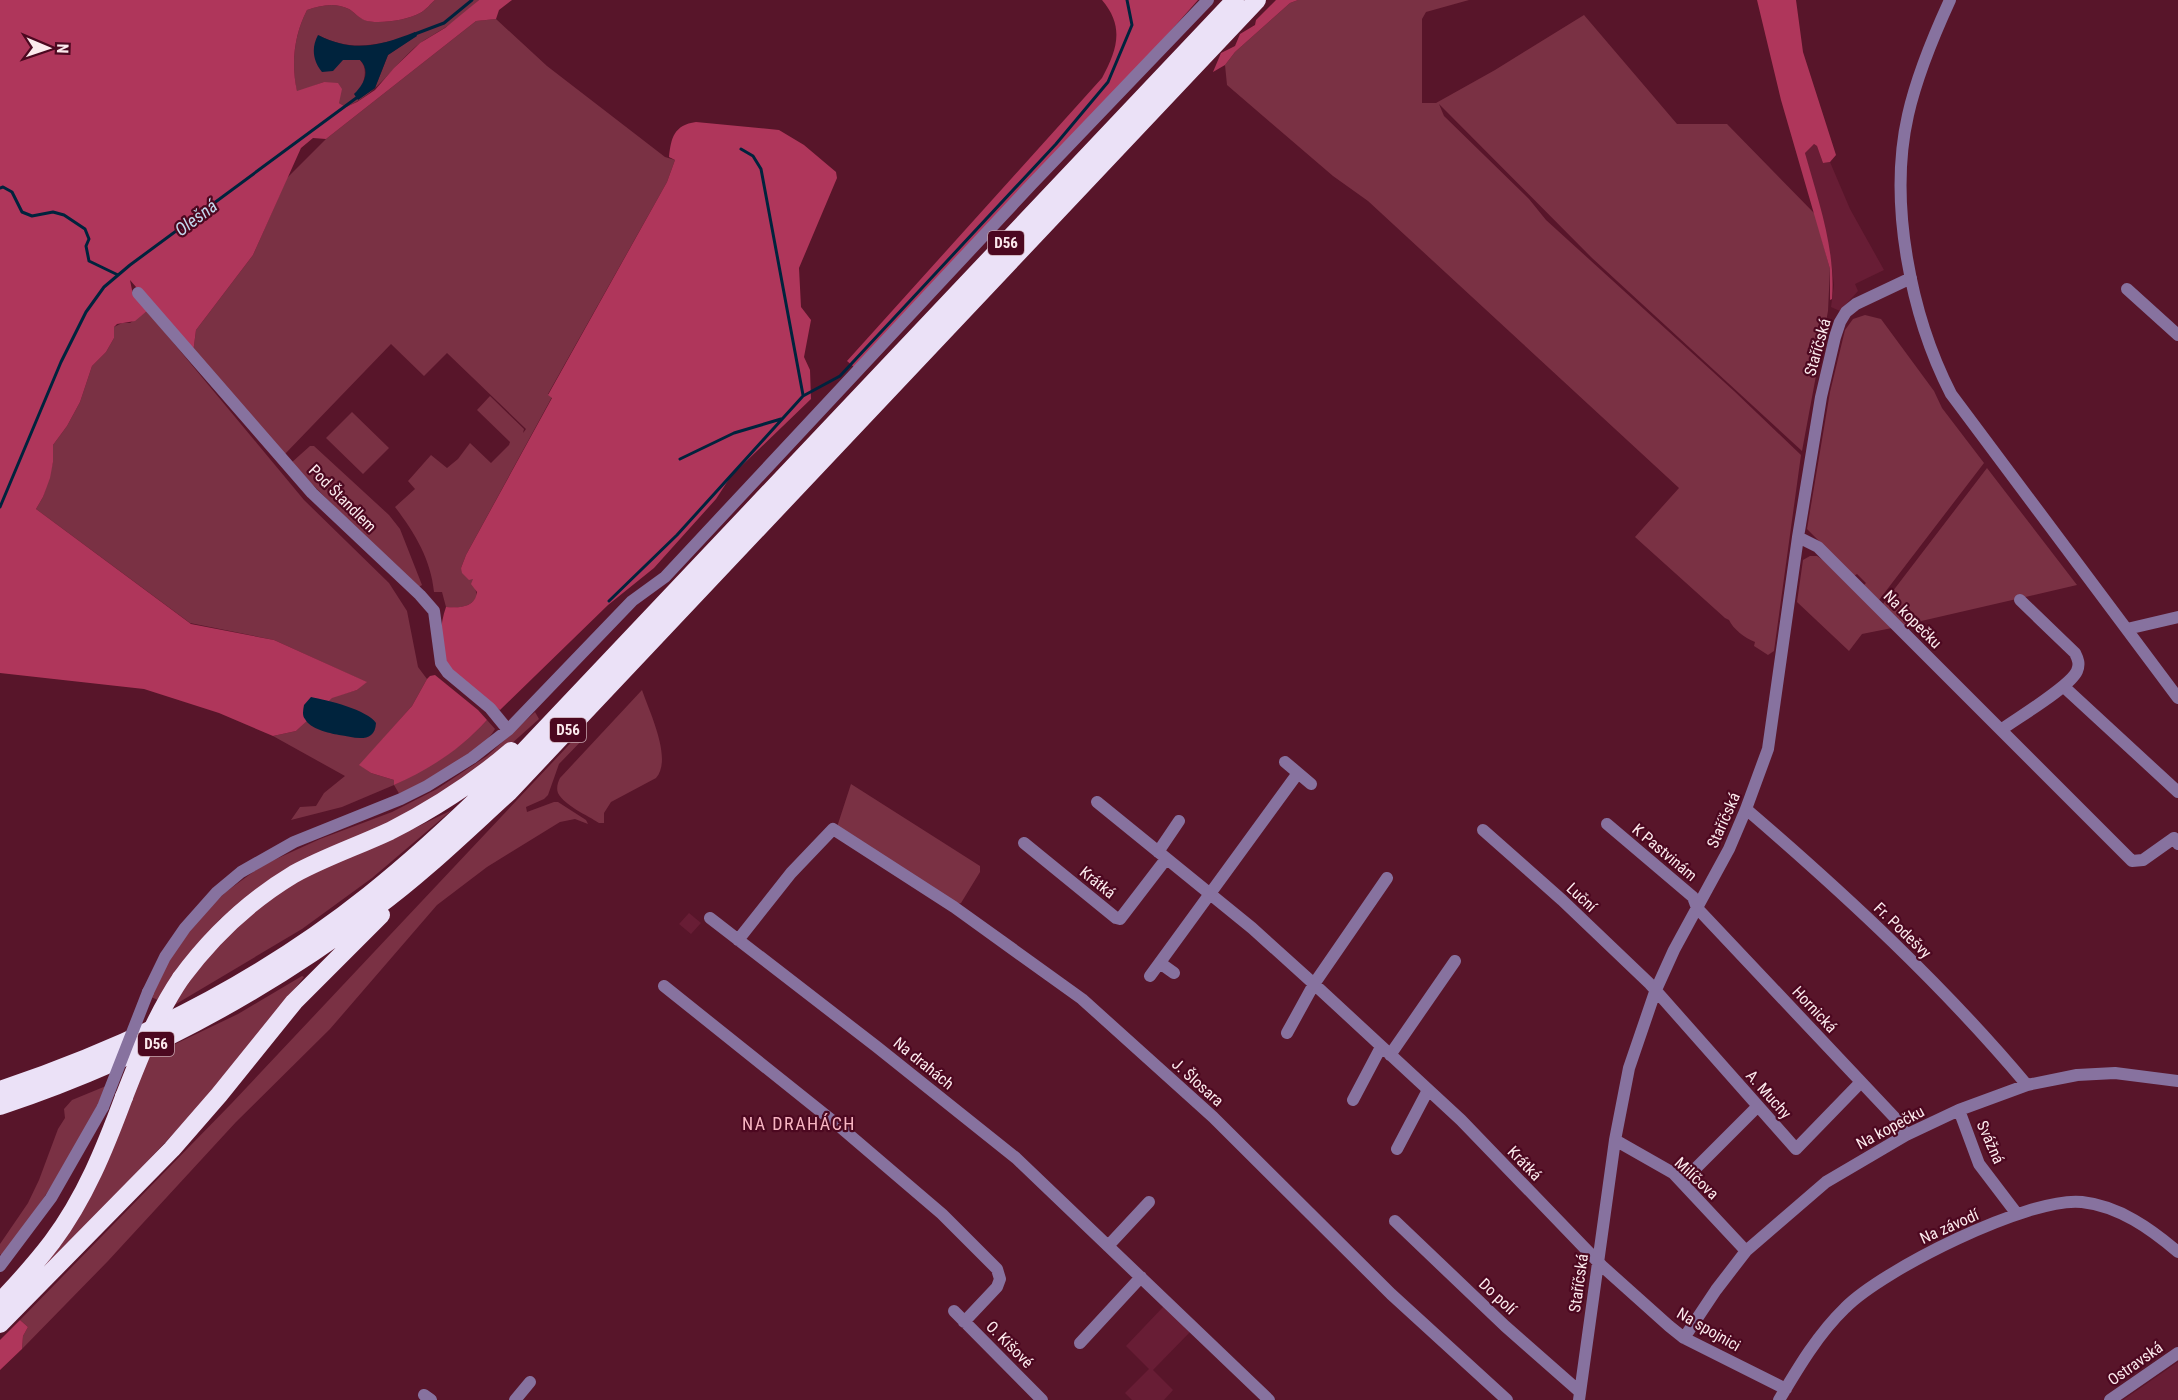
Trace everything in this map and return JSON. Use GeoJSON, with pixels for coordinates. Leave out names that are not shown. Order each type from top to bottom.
{"type":"FeatureCollection","features":[{"type":"Feature","properties":{"kind":"highway","name":"D56"},"geometry":{"type":"LineString","coordinates":[[0,1090],[98,1054],[166,1023],[232,987],[326,927],[429,846],[494,783],[1235,0]]}},
{"type":"Feature","properties":{"kind":"highway","name":"D56"},"geometry":{"type":"LineString","coordinates":[[0,1106],[69,1082],[130,1056],[239,1000],[375,909],[439,856],[509,792],[1257,0]]}},
{"type":"Feature","properties":{"kind":"highway"},"geometry":{"type":"LineString","coordinates":[[0,1302],[52,1243],[74,1208],[98,1163],[147,1038],[165,1003],[205,947],[249,905],[295,874],[388,831],[459,791],[502,759],[593,679]]}},
{"type":"Feature","properties":{"kind":"highway"},"geometry":{"type":"LineString","coordinates":[[0,1324],[172,1149],[312,982],[439,856]]}},
{"type":"Feature","properties":{"kind":"street"},"geometry":{"type":"LineString","coordinates":[[0,1266],[51,1198],[103,1107],[148,992],[165,957],[184,928],[217,892],[241,872],[294,842],[368,813],[426,786],[472,758],[508,730],[632,601],[664,577],[1031,184],[1208,0]]}},
{"type":"Feature","properties":{"kind":"street"},"geometry":{"type":"LineString","coordinates":[[1950,0],[1922,68],[1908,116],[1901,190],[1911,278],[1929,346],[1951,394],[2178,698]]}},
{"type":"Feature","properties":{"kind":"street","name":"Staříčská"},"geometry":{"type":"LineString","coordinates":[[1579,1396],[1615,1140],[1629,1068],[1655,992],[1674,950],[1729,849],[1768,749],[1798,537],[1821,397],[1840,322],[1846,312],[1856,304],[1911,278]]}},
{"type":"Feature","properties":{"kind":"street"},"geometry":{"type":"LineString","coordinates":[[2127,290],[2178,335]]}},
{"type":"Feature","properties":{"kind":"street","name":"Pod Štandlem"},"geometry":{"type":"LineString","coordinates":[[138,293],[312,493],[434,611],[441,663],[448,673],[490,708],[508,730]]}},
{"type":"Feature","properties":{"kind":"street","name":"Na kopečku"},"geometry":{"type":"LineString","coordinates":[[1798,537],[1818,547],[2132,861],[2142,860],[2177,839]]}},
{"type":"Feature","properties":{"kind":"street"},"geometry":{"type":"LineString","coordinates":[[2001,730],[2063,686],[2076,674],[2078,659],[2075,653],[2020,600]]}},
{"type":"Feature","properties":{"kind":"street"},"geometry":{"type":"LineString","coordinates":[[2127,629],[2178,617]]}},
{"type":"Feature","properties":{"kind":"street"},"geometry":{"type":"LineString","coordinates":[[2063,686],[2178,792]]}},
{"type":"Feature","properties":{"kind":"street"},"geometry":{"type":"LineString","coordinates":[[1285,762],[1311,784]]}},
{"type":"Feature","properties":{"kind":"street"},"geometry":{"type":"LineString","coordinates":[[1150,976],[1298,773]]}},
{"type":"Feature","properties":{"kind":"street","name":"Krátká"},"geometry":{"type":"LineString","coordinates":[[1097,802],[1210,894],[1314,984],[1461,1120],[1597,1261]]}},
{"type":"Feature","properties":{"kind":"street","name":"Fr. Podešvy"},"geometry":{"type":"LineString","coordinates":[[1746,809],[1893,942],[1983,1032],[2027,1085]]}},
{"type":"Feature","properties":{"kind":"street","name":"Krátká"},"geometry":{"type":"LineString","coordinates":[[1024,843],[1120,919],[1162,855],[1179,821]]}},
{"type":"Feature","properties":{"kind":"street","name":"K Pastvinám"},"geometry":{"type":"LineString","coordinates":[[1607,825],[1693,897],[1697,908]]}},
{"type":"Feature","properties":{"kind":"street","name":"J. Šlosara"},"geometry":{"type":"LineString","coordinates":[[738,940],[791,873],[833,829],[954,908],[1082,999],[1212,1117],[1391,1294],[1507,1400]]}},
{"type":"Feature","properties":{"kind":"street","name":"Luční"},"geometry":{"type":"LineString","coordinates":[[1483,830],[1562,900],[1650,984],[1655,992]]}},
{"type":"Feature","properties":{"kind":"street"},"geometry":{"type":"LineString","coordinates":[[1287,1033],[1314,984],[1387,879]]}},
{"type":"Feature","properties":{"kind":"street","name":"Hornická"},"geometry":{"type":"LineString","coordinates":[[1697,908],[1897,1120],[1906,1134]]}},
{"type":"Feature","properties":{"kind":"street","name":"Na drahách"},"geometry":{"type":"LineString","coordinates":[[710,918],[1016,1158],[1269,1400]]}},
{"type":"Feature","properties":{"kind":"street"},"geometry":{"type":"LineString","coordinates":[[1353,1100],[1386,1051],[1455,961]]}},
{"type":"Feature","properties":{"kind":"street"},"geometry":{"type":"LineString","coordinates":[[1160,963],[1174,973]]}},
{"type":"Feature","properties":{"kind":"street"},"geometry":{"type":"LineString","coordinates":[[664,986],[839,1126],[942,1214],[997,1269],[1000,1279],[997,1287],[964,1322]]}},
{"type":"Feature","properties":{"kind":"street","name":"A. Muchy"},"geometry":{"type":"LineString","coordinates":[[1655,992],[1796,1149],[1861,1082]]}},
{"type":"Feature","properties":{"kind":"street","name":"Na kopečku"},"geometry":{"type":"LineString","coordinates":[[1684,1338],[1746,1251],[1826,1182],[1906,1134],[1959,1110],[2027,1085],[2092,1072],[2131,1074],[2178,1081]]}},
{"type":"Feature","properties":{"kind":"street"},"geometry":{"type":"LineString","coordinates":[[1397,1149],[1428,1090]]}},
{"type":"Feature","properties":{"kind":"street"},"geometry":{"type":"LineString","coordinates":[[1682,1182],[1758,1106]]}},
{"type":"Feature","properties":{"kind":"street","name":"Svážná"},"geometry":{"type":"LineString","coordinates":[[1959,1110],[1979,1164],[2017,1214]]}},
{"type":"Feature","properties":{"kind":"street","name":"Milíčova"},"geometry":{"type":"LineString","coordinates":[[1615,1140],[1673,1173],[1746,1251]]}},
{"type":"Feature","properties":{"kind":"street","name":"Na závodí"},"geometry":{"type":"LineString","coordinates":[[1779,1400],[1825,1329],[1846,1306],[1873,1285],[1913,1260],[2017,1214],[2060,1202],[2082,1202],[2100,1206],[2132,1218],[2178,1252]]}},
{"type":"Feature","properties":{"kind":"street"},"geometry":{"type":"LineString","coordinates":[[1108,1246],[1149,1203]]}},
{"type":"Feature","properties":{"kind":"street","name":"Do polí"},"geometry":{"type":"LineString","coordinates":[[1395,1221],[1579,1396]]}},
{"type":"Feature","properties":{"kind":"street","name":"Na spojnici"},"geometry":{"type":"LineString","coordinates":[[1597,1261],[1662,1321],[1684,1338],[1786,1389]]}},
{"type":"Feature","properties":{"kind":"street"},"geometry":{"type":"LineString","coordinates":[[1080,1343],[1141,1277]]}},
{"type":"Feature","properties":{"kind":"street","name":"O. Kišové"},"geometry":{"type":"LineString","coordinates":[[954,1311],[1042,1400]]}},
{"type":"Feature","properties":{"kind":"street","name":"Ostravská"},"geometry":{"type":"LineString","coordinates":[[2110,1400],[2178,1353]]}},
{"type":"Feature","properties":{"kind":"street"},"geometry":{"type":"LineString","coordinates":[[515,1400],[530,1382]]}},
{"type":"Feature","properties":{"kind":"shaded area"},"geometry":{"type":"Polygon","coordinates":[[[0,0],[435,0],[415,16],[384,22],[364,20],[349,9],[333,5],[307,10],[299,29],[295,50],[294,70],[297,91],[324,82],[338,83],[342,89],[339,103],[346,107],[375,90],[420,43],[445,28],[479,0],[512,0],[499,10],[496,19],[476,21],[326,139],[313,138],[301,148],[253,255],[196,330],[193,353],[130,280],[133,295],[147,311],[135,321],[117,324],[114,327],[114,338],[106,352],[92,366],[80,402],[53,445],[50,478],[36,509],[191,624],[274,640],[367,682],[357,690],[332,698],[296,731],[273,736],[219,713],[144,689],[0,673],[0,0]]]}},
{"type":"Feature","properties":{"kind":"shaded area"},"geometry":{"type":"Polygon","coordinates":[[[435,0],[479,0],[453,22],[419,44],[375,88],[358,101],[346,107],[339,103],[324,82],[297,92],[294,71],[295,50],[299,29],[307,10],[333,5],[349,9],[365,20],[385,22],[415,16],[435,0]],[[318,35],[343,60],[360,60],[365,74],[359,99],[375,88],[388,55],[417,35],[379,44],[356,45],[332,41],[318,35]]]}},
{"type":"Feature","properties":{"kind":"shaded area"},"geometry":{"type":"Polygon","coordinates":[[[1102,0],[1198,0],[1150,54],[854,367],[847,361],[1102,78],[1115,48],[1116,29],[1114,20],[1102,0]]]}},
{"type":"Feature","properties":{"kind":"shaded area"},"geometry":{"type":"Polygon","coordinates":[[[1276,0],[1298,0],[1290,3],[1235,52],[1225,65],[1213,72],[1221,53],[1235,46],[1240,34],[1255,25],[1256,20],[1276,0]]]}},
{"type":"Feature","properties":{"kind":"shaded area"},"geometry":{"type":"Polygon","coordinates":[[[1298,0],[1469,0],[1426,12],[1422,19],[1422,103],[1436,103],[1584,15],[1677,124],[1727,124],[1815,214],[1830,269],[1828,311],[1802,451],[1592,258],[1439,104],[1444,116],[1529,199],[1546,220],[1801,455],[1774,651],[1768,655],[1754,646],[1755,642],[1733,627],[1729,620],[1635,537],[1679,488],[1368,201],[1333,176],[1227,85],[1225,65],[1235,52],[1290,3],[1298,0]]]}},
{"type":"Feature","properties":{"kind":"shaded area"},"geometry":{"type":"Polygon","coordinates":[[[1757,0],[1796,0],[1803,52],[1836,155],[1830,162],[1823,163],[1817,146],[1814,144],[1805,153],[1829,244],[1833,281],[1832,299],[1830,300],[1830,269],[1781,100],[1757,0]]]}},
{"type":"Feature","properties":{"kind":"shaded area"},"geometry":{"type":"Polygon","coordinates":[[[496,19],[547,66],[665,157],[675,160],[667,182],[548,394],[552,397],[466,555],[461,568],[473,579],[477,596],[468,605],[446,607],[442,592],[434,592],[421,547],[395,507],[415,489],[408,481],[431,455],[447,468],[458,459],[470,443],[491,463],[509,445],[510,442],[477,410],[490,396],[524,429],[523,433],[526,429],[447,353],[424,376],[391,344],[284,455],[193,353],[196,330],[253,255],[287,178],[326,139],[476,21],[496,19]]]}},
{"type":"Feature","properties":{"kind":"shaded area"},"geometry":{"type":"Polygon","coordinates":[[[696,122],[779,130],[804,145],[836,172],[837,178],[799,268],[801,307],[811,320],[804,357],[810,370],[811,399],[731,476],[716,499],[654,568],[608,605],[500,710],[461,681],[447,665],[441,640],[446,607],[466,606],[476,597],[477,592],[471,584],[473,579],[469,580],[462,573],[461,568],[466,555],[552,398],[548,395],[667,182],[675,160],[669,157],[675,134],[683,126],[696,122]]]}},
{"type":"Feature","properties":{"kind":"shaded area"},"geometry":{"type":"Polygon","coordinates":[[[1814,144],[1817,146],[1823,163],[1830,162],[1850,209],[1884,270],[1855,284],[1858,291],[1840,311],[1831,307],[1834,285],[1831,260],[1805,153],[1814,144]]]}},
{"type":"Feature","properties":{"kind":"shaded area"},"geometry":{"type":"Polygon","coordinates":[[[147,311],[304,500],[389,583],[407,611],[418,667],[427,679],[412,706],[360,765],[371,773],[394,780],[394,785],[342,807],[291,820],[300,807],[316,806],[324,793],[345,776],[273,736],[296,731],[332,697],[357,690],[366,682],[274,640],[190,623],[36,509],[43,497],[53,462],[53,445],[80,402],[92,366],[106,352],[114,338],[114,327],[122,323],[130,323],[147,311]]]}},
{"type":"Feature","properties":{"kind":"shaded area"},"geometry":{"type":"Polygon","coordinates":[[[1865,315],[1881,319],[1934,391],[1942,408],[1984,463],[1879,600],[1857,574],[1854,576],[1807,529],[1830,392],[1845,330],[1853,319],[1865,315]]]}},
{"type":"Feature","properties":{"kind":"shaded area"},"geometry":{"type":"Polygon","coordinates":[[[352,412],[389,448],[363,474],[326,438],[352,412]]]}},
{"type":"Feature","properties":{"kind":"shaded area"},"geometry":{"type":"Polygon","coordinates":[[[310,446],[314,446],[389,515],[400,529],[422,585],[419,587],[291,463],[310,446]]]}},
{"type":"Feature","properties":{"kind":"shaded area"},"geometry":{"type":"Polygon","coordinates":[[[1987,468],[2077,585],[1904,625],[1883,604],[1987,468]]]}},
{"type":"Feature","properties":{"kind":"shaded area"},"geometry":{"type":"Polygon","coordinates":[[[1810,556],[1817,556],[1823,560],[1892,628],[1862,634],[1849,651],[1797,602],[1803,560],[1810,556]]]}},
{"type":"Feature","properties":{"kind":"shaded area"},"geometry":{"type":"Polygon","coordinates":[[[435,675],[487,720],[467,740],[444,757],[394,785],[394,780],[371,773],[359,765],[412,706],[427,679],[435,675]]]}},
{"type":"Feature","properties":{"kind":"shaded area"},"geometry":{"type":"Polygon","coordinates":[[[642,690],[661,747],[661,770],[656,778],[611,802],[604,813],[604,823],[599,823],[561,798],[557,789],[558,783],[560,778],[642,690]]]}},
{"type":"Feature","properties":{"kind":"shaded area"},"geometry":{"type":"Polygon","coordinates":[[[535,712],[539,719],[490,763],[452,789],[256,891],[220,919],[178,968],[158,1000],[151,997],[164,967],[202,914],[227,891],[263,865],[320,839],[392,812],[437,789],[487,756],[535,712]]]}},
{"type":"Feature","properties":{"kind":"shaded area"},"geometry":{"type":"Polygon","coordinates":[[[487,720],[495,729],[477,749],[438,775],[400,795],[394,785],[444,757],[466,741],[487,720]]]}},
{"type":"Feature","properties":{"kind":"shaded area"},"geometry":{"type":"Polygon","coordinates":[[[581,732],[586,736],[559,764],[548,795],[526,807],[527,812],[558,802],[586,820],[588,824],[575,819],[560,822],[487,867],[437,905],[330,1029],[236,1122],[108,1261],[22,1349],[23,1336],[28,1327],[20,1320],[231,1104],[581,732]]]}},
{"type":"Feature","properties":{"kind":"shaded area"},"geometry":{"type":"Polygon","coordinates":[[[851,784],[980,866],[980,872],[961,903],[955,905],[837,827],[851,784]]]}},
{"type":"Feature","properties":{"kind":"shaded area"},"geometry":{"type":"Polygon","coordinates":[[[452,810],[372,878],[302,929],[171,1007],[187,982],[241,920],[307,874],[452,810]]]}},
{"type":"Feature","properties":{"kind":"shaded area"},"geometry":{"type":"Polygon","coordinates":[[[689,913],[701,923],[691,934],[679,924],[689,913]]]}},
{"type":"Feature","properties":{"kind":"shaded area"},"geometry":{"type":"Polygon","coordinates":[[[302,976],[304,977],[207,1098],[56,1258],[39,1269],[146,1058],[238,1014],[302,976]]]}},
{"type":"Feature","properties":{"kind":"shaded area"},"geometry":{"type":"Polygon","coordinates":[[[106,1086],[72,1153],[3,1257],[0,1254],[0,1244],[28,1203],[39,1180],[58,1129],[65,1118],[64,1109],[72,1100],[106,1086]]]}},
{"type":"Feature","properties":{"kind":"shaded area"},"geometry":{"type":"Polygon","coordinates":[[[1164,1306],[1191,1331],[1153,1370],[1173,1390],[1164,1400],[1132,1400],[1125,1393],[1149,1369],[1126,1346],[1164,1306]]]}},
{"type":"Feature","properties":{"kind":"shaded area"},"geometry":{"type":"Polygon","coordinates":[[[20,1320],[28,1327],[23,1336],[22,1349],[0,1370],[0,1340],[20,1320]]]}},
{"type":"Feature","properties":{"kind":"shaded area"},"geometry":{"type":"Polygon","coordinates":[[[2178,1362],[2178,1400],[2123,1400],[2178,1362]]]}},
{"type":"Feature","properties":{"kind":"water"},"geometry":{"type":"Polygon","coordinates":[[[415,32],[417,36],[388,55],[375,88],[358,100],[354,94],[361,86],[366,73],[360,60],[343,60],[333,71],[322,72],[315,59],[314,45],[318,35],[343,44],[366,46],[415,32]]]}},
{"type":"Feature","properties":{"kind":"water"},"geometry":{"type":"Polygon","coordinates":[[[311,697],[347,706],[365,714],[376,723],[375,730],[368,737],[357,738],[315,728],[307,722],[303,715],[304,705],[311,697]]]}},
{"type":"Feature","properties":{"kind":"waterway","name":"Olešná"},"geometry":{"type":"LineString","coordinates":[[415,34],[444,23],[472,0]]}},
{"type":"Feature","properties":{"kind":"waterway"},"geometry":{"type":"LineString","coordinates":[[609,601],[677,535],[803,396],[840,376],[1056,144],[1108,82],[1132,25],[1127,0]]}},
{"type":"Feature","properties":{"kind":"waterway","name":"Olešná"},"geometry":{"type":"LineString","coordinates":[[0,507],[61,362],[86,312],[104,287],[130,265],[359,96]]}},
{"type":"Feature","properties":{"kind":"waterway"},"geometry":{"type":"LineString","coordinates":[[741,149],[753,156],[761,169],[803,395]]}},
{"type":"Feature","properties":{"kind":"waterway"},"geometry":{"type":"LineString","coordinates":[[0,188],[3,187],[12,192],[22,212],[32,216],[53,212],[64,215],[85,229],[89,239],[86,246],[89,261],[118,275]]}},
{"type":"Feature","properties":{"kind":"waterway"},"geometry":{"type":"LineString","coordinates":[[680,459],[734,433],[781,419]]}},
{"type":"Feature","properties":{"kind":"district","name":"NA DRAHÁCH"},"geometry":{"type":"Point","coordinates":[799,1124]}}]}
